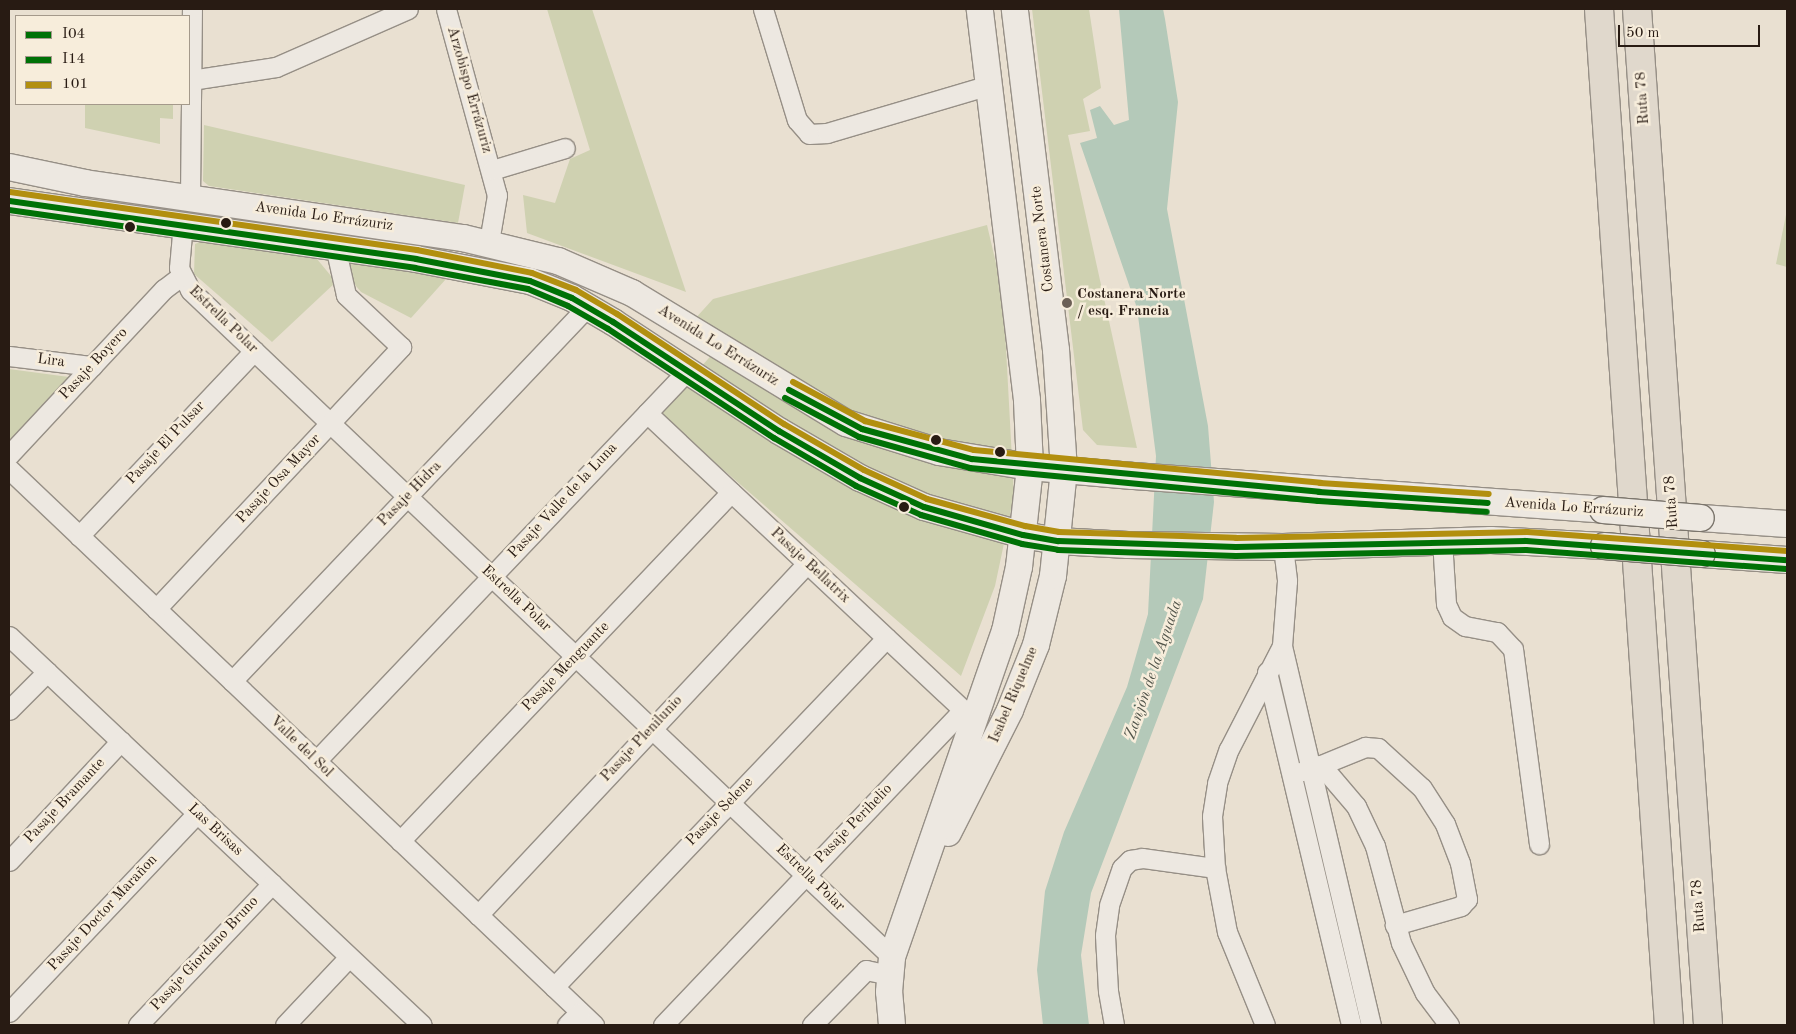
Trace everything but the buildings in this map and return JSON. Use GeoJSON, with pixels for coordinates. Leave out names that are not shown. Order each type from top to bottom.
{"type":"FeatureCollection","features":[{"type":"Feature","properties":{"kind":"highway"},"geometry":{"type":"LineString","coordinates":[[1598,9],[1669,1025]]}},
{"type":"Feature","properties":{"kind":"highway","name":"Ruta 78"},"geometry":{"type":"LineString","coordinates":[[1637,9],[1708,1025]]}},
{"type":"Feature","properties":{"kind":"main road"},"geometry":{"type":"LineString","coordinates":[[980,9],[1027,400],[1030,467]]}},
{"type":"Feature","properties":{"kind":"main road","name":"Costanera Norte"},"geometry":{"type":"LineString","coordinates":[[1015,9],[1057,359],[1064,470]]}},
{"type":"Feature","properties":{"kind":"main road","name":"Avenida Lo Errázuriz"},"geometry":{"type":"LineString","coordinates":[[9,167],[85,183],[489,242],[558,261],[611,282],[846,423],[939,452],[1030,467],[1132,476],[1787,524]]}},
{"type":"Feature","properties":{"kind":"main road","name":"Avenida Lo Errázuriz"},"geometry":{"type":"LineString","coordinates":[[9,201],[183,223],[507,275],[587,307],[687,370],[779,432],[868,482],[952,516],[1023,535],[1058,541],[1128,545],[1236,547],[1283,547],[1442,540],[1604,546],[1787,560]]}},
{"type":"Feature","properties":{"kind":"main road","name":"Isabel Riquelme"},"geometry":{"type":"LineString","coordinates":[[892,1025],[891,966],[921,876],[970,712],[1005,631],[1023,535],[1030,467]]}},
{"type":"Feature","properties":{"kind":"main road","name":"Isabel Riquelme"},"geometry":{"type":"LineString","coordinates":[[921,876],[970,792],[1024,678],[1045,611],[1058,541],[1064,470]]}},
{"type":"Feature","properties":{"kind":"street"},"geometry":{"type":"LineString","coordinates":[[190,197],[192,9]]}},
{"type":"Feature","properties":{"kind":"street"},"geometry":{"type":"LineString","coordinates":[[191,80],[276,67],[408,9]]}},
{"type":"Feature","properties":{"kind":"street","name":"Arzobispo Errázuriz"},"geometry":{"type":"LineString","coordinates":[[446,9],[492,170],[497,204],[489,242]]}},
{"type":"Feature","properties":{"kind":"street"},"geometry":{"type":"LineString","coordinates":[[763,9],[797,120],[809,134],[827,134],[990,85]]}},
{"type":"Feature","properties":{"kind":"street","name":"Arzobispo Errázuriz"},"geometry":{"type":"LineString","coordinates":[[492,170],[564,148]]}},
{"type":"Feature","properties":{"kind":"street","name":"Estrella Polar"},"geometry":{"type":"LineString","coordinates":[[183,223],[178,260],[181,276],[190,290],[806,875],[891,966]]}},
{"type":"Feature","properties":{"kind":"street","name":"Pasaje Osa Mayor"},"geometry":{"type":"LineString","coordinates":[[156,609],[401,347],[346,295],[335,246]]}},
{"type":"Feature","properties":{"kind":"street","name":"Pasaje Boyero"},"geometry":{"type":"LineString","coordinates":[[9,454],[164,289],[181,276]]}},
{"type":"Feature","properties":{"kind":"street","name":"Pasaje Hidra"},"geometry":{"type":"LineString","coordinates":[[232,681],[587,307]]}},
{"type":"Feature","properties":{"kind":"street","name":"Pasaje El Pulsar"},"geometry":{"type":"LineString","coordinates":[[79,536],[254,351]]}},
{"type":"Feature","properties":{"kind":"street","name":"Lira"},"geometry":{"type":"LineString","coordinates":[[9,356],[92,366]]}},
{"type":"Feature","properties":{"kind":"street","name":"Pasaje Valle de la Luna"},"geometry":{"type":"LineString","coordinates":[[316,761],[687,370]]}},
{"type":"Feature","properties":{"kind":"street","name":"Pasaje Bellatrix"},"geometry":{"type":"LineString","coordinates":[[647,413],[886,638],[970,712]]}},
{"type":"Feature","properties":{"kind":"street","name":"Valle del Sol"},"geometry":{"type":"LineString","coordinates":[[9,469],[554,987],[574,1019],[594,1025]]}},
{"type":"Feature","properties":{"kind":"street","name":"Pasaje Menguante"},"geometry":{"type":"LineString","coordinates":[[400,841],[731,492]]}},
{"type":"Feature","properties":{"kind":"street"},"geometry":{"type":"LineString","coordinates":[[1442,540],[1446,604],[1452,617],[1465,626],[1496,632],[1513,649],[1539,844]]}},
{"type":"Feature","properties":{"kind":"street"},"geometry":{"type":"LineString","coordinates":[[1283,547],[1287,581],[1282,646],[1316,767],[1371,1025]]}},
{"type":"Feature","properties":{"kind":"street","name":"Pasaje Plenilunio"},"geometry":{"type":"LineString","coordinates":[[478,915],[807,564]]}},
{"type":"Feature","properties":{"kind":"street","name":"Las Brisas"},"geometry":{"type":"LineString","coordinates":[[9,636],[422,1025]]}},
{"type":"Feature","properties":{"kind":"street","name":"Pasaje Selene"},"geometry":{"type":"LineString","coordinates":[[554,987],[886,638]]}},
{"type":"Feature","properties":{"kind":"street"},"geometry":{"type":"LineString","coordinates":[[1265,1025],[1236,961],[1215,868],[1212,816],[1217,783],[1229,749],[1282,646]]}},
{"type":"Feature","properties":{"kind":"street"},"geometry":{"type":"LineString","coordinates":[[9,710],[47,672]]}},
{"type":"Feature","properties":{"kind":"street"},"geometry":{"type":"LineString","coordinates":[[1267,672],[1350,1025]]}},
{"type":"Feature","properties":{"kind":"street","name":"Pasaje Perihelio"},"geometry":{"type":"LineString","coordinates":[[663,1025],[806,875],[970,712]]}},
{"type":"Feature","properties":{"kind":"street","name":"Pasaje Bramante"},"geometry":{"type":"LineString","coordinates":[[9,861],[121,741]]}},
{"type":"Feature","properties":{"kind":"street"},"geometry":{"type":"LineString","coordinates":[[1291,774],[1316,767],[1365,747],[1378,748],[1422,788],[1445,824],[1460,863],[1467,899],[1461,906],[1395,925]]}},
{"type":"Feature","properties":{"kind":"street"},"geometry":{"type":"LineString","coordinates":[[1316,767],[1343,788],[1367,825],[1395,925],[1418,981],[1449,1025]]}},
{"type":"Feature","properties":{"kind":"street","name":"Pasaje Doctor Marañon"},"geometry":{"type":"LineString","coordinates":[[9,1012],[197,813]]}},
{"type":"Feature","properties":{"kind":"street"},"geometry":{"type":"LineString","coordinates":[[1114,1025],[1108,991],[1105,935],[1109,905],[1122,868],[1130,860],[1142,858],[1215,868]]}},
{"type":"Feature","properties":{"kind":"street","name":"Pasaje Giordano Bruno"},"geometry":{"type":"LineString","coordinates":[[138,1025],[272,884]]}},
{"type":"Feature","properties":{"kind":"street"},"geometry":{"type":"LineString","coordinates":[[285,1025],[350,957]]}},
{"type":"Feature","properties":{"kind":"street"},"geometry":{"type":"LineString","coordinates":[[812,1025],[866,970],[891,966]]}},
{"type":"Feature","properties":{"kind":"shaded area"},"geometry":{"type":"Polygon","coordinates":[[[547,9],[592,9],[686,292],[527,233],[523,195],[555,203],[570,159],[590,150],[547,9]]]}},
{"type":"Feature","properties":{"kind":"shaded area"},"geometry":{"type":"Polygon","coordinates":[[[1032,9],[1089,9],[1101,88],[1083,99],[1090,131],[1068,135],[1137,448],[1097,445],[1083,430],[1032,9]]]}},
{"type":"Feature","properties":{"kind":"shaded area"},"geometry":{"type":"Polygon","coordinates":[[[85,105],[173,105],[173,119],[160,118],[160,144],[85,128],[85,105]]]}},
{"type":"Feature","properties":{"kind":"shaded area"},"geometry":{"type":"Polygon","coordinates":[[[204,125],[465,185],[458,223],[209,186],[203,181],[204,125]]]}},
{"type":"Feature","properties":{"kind":"shaded area"},"geometry":{"type":"Polygon","coordinates":[[[1787,210],[1787,267],[1776,264],[1787,210]]]}},
{"type":"Feature","properties":{"kind":"shaded area"},"geometry":{"type":"Polygon","coordinates":[[[987,225],[1003,293],[1014,496],[995,586],[961,676],[659,414],[724,341],[693,321],[713,299],[987,225]]]}},
{"type":"Feature","properties":{"kind":"shaded area"},"geometry":{"type":"Polygon","coordinates":[[[207,239],[312,253],[336,282],[272,342],[194,274],[195,244],[207,239]]]}},
{"type":"Feature","properties":{"kind":"shaded area"},"geometry":{"type":"Polygon","coordinates":[[[346,257],[446,279],[411,318],[361,292],[347,275],[346,257]]]}},
{"type":"Feature","properties":{"kind":"shaded area"},"geometry":{"type":"Polygon","coordinates":[[[9,369],[69,377],[9,442],[9,369]]]}},
{"type":"Feature","properties":{"kind":"water","name":"Zanjón de la Aguada"},"geometry":{"type":"Polygon","coordinates":[[[1119,9],[1163,9],[1165,19],[1178,102],[1167,209],[1208,426],[1214,502],[1203,599],[1091,893],[1081,955],[1089,1025],[1043,1025],[1037,970],[1045,891],[1064,832],[1127,687],[1148,614],[1156,456],[1137,308],[1080,143],[1097,138],[1090,110],[1100,106],[1114,125],[1129,120],[1119,9]]]}},
{"type":"Feature","properties":{"kind":"transit line","name":"101"},"geometry":{"type":"LineString","coordinates":[[10,192],[417,250],[532,273],[576,290],[617,314],[784,424],[864,470],[927,499],[1025,526],[1059,532],[1236,538],[1527,532],[1787,551]]}},
{"type":"Feature","properties":{"kind":"transit line","name":"I04"},"geometry":{"type":"LineString","coordinates":[[9,201],[416,259],[530,281],[572,298],[613,322],[779,431],[860,478],[924,507],[1023,535],[1058,541],[1236,547],[1526,541],[1787,560]]}},
{"type":"Feature","properties":{"kind":"transit line","name":"I14"},"geometry":{"type":"LineString","coordinates":[[9,210],[415,268],[528,289],[568,306],[608,329],[774,438],[856,486],[921,515],[1022,544],[1058,550],[1236,556],[1526,550],[1786,569]]}},
{"type":"Feature","properties":{"kind":"transit line","name":"101"},"geometry":{"type":"LineString","coordinates":[[793,382],[865,421],[974,450],[1320,483],[1489,494]]}},
{"type":"Feature","properties":{"kind":"transit line","name":"I04"},"geometry":{"type":"LineString","coordinates":[[789,390],[862,429],[972,459],[1319,492],[1488,503]]}},
{"type":"Feature","properties":{"kind":"transit line","name":"I14"},"geometry":{"type":"LineString","coordinates":[[785,398],[859,437],[970,468],[1318,501],[1487,512]]}},
{"type":"Feature","properties":{"kind":"place","name":"Costanera Norte / esq. Francia"},"geometry":{"type":"Point","coordinates":[1067,303]}}]}
